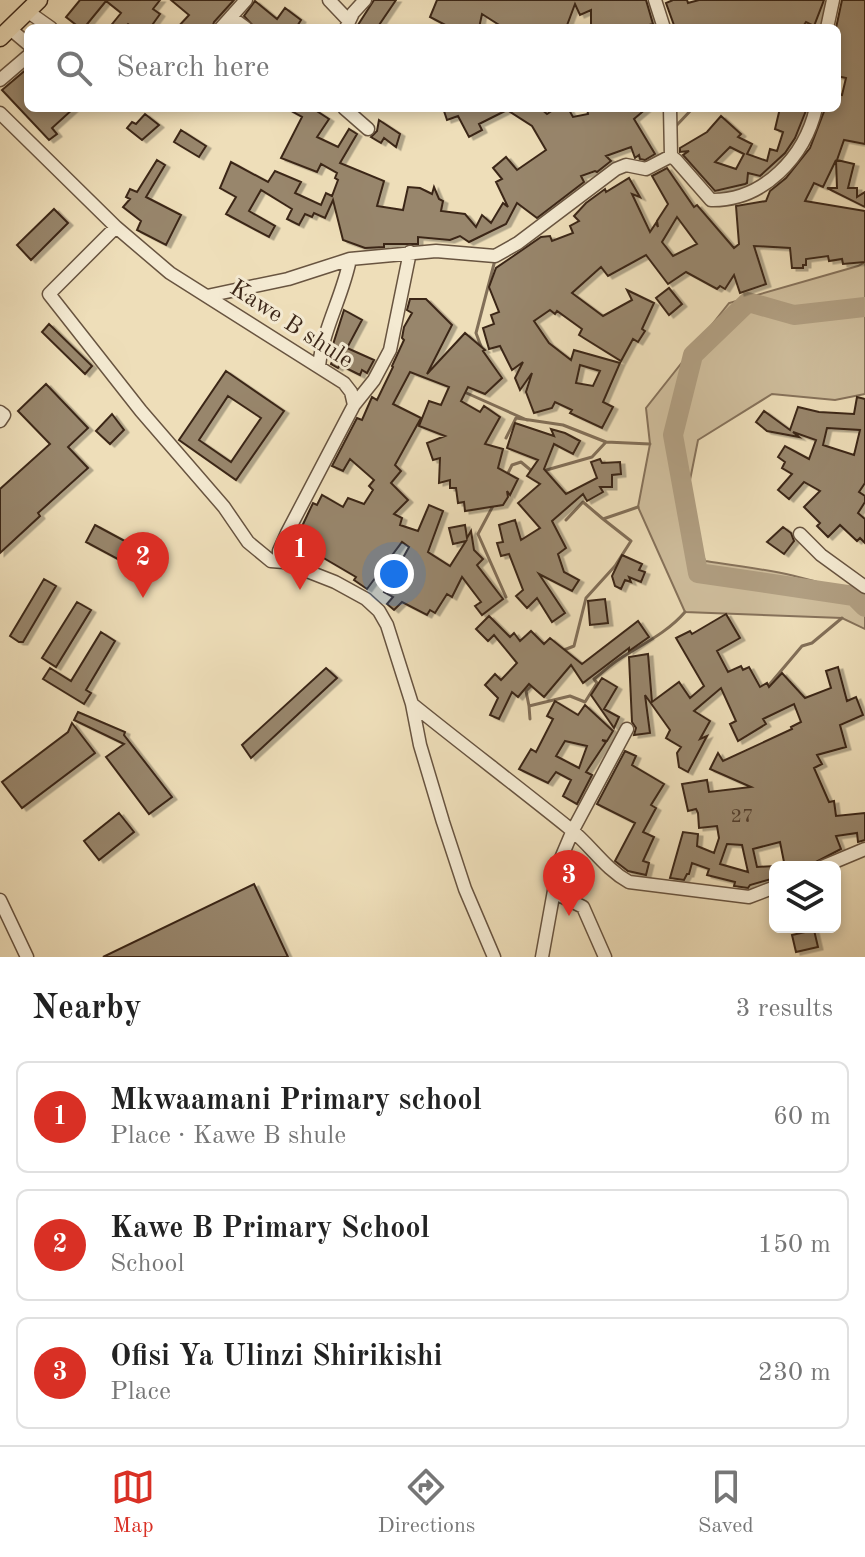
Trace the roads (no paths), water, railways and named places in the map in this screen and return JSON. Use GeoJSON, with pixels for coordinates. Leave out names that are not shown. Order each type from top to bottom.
{"type":"FeatureCollection","features":[{"type":"Feature","properties":{"kind":"main road"},"geometry":{"type":"LineString","coordinates":[[5,33],[33,6]]}},
{"type":"Feature","properties":{"kind":"street"},"geometry":{"type":"LineString","coordinates":[[225,24],[246,0]]}},
{"type":"Feature","properties":{"kind":"street"},"geometry":{"type":"LineString","coordinates":[[329,0],[347,24],[365,0]]}},
{"type":"Feature","properties":{"kind":"street"},"geometry":{"type":"LineString","coordinates":[[655,0],[663,24]]}},
{"type":"Feature","properties":{"kind":"street"},"geometry":{"type":"LineString","coordinates":[[828,24],[833,0]]}},
{"type":"Feature","properties":{"kind":"street"},"geometry":{"type":"LineString","coordinates":[[33,6],[48,24]]}},
{"type":"Feature","properties":{"kind":"street"},"geometry":{"type":"LineString","coordinates":[[231,17],[241,24]]}},
{"type":"Feature","properties":{"kind":"street"},"geometry":{"type":"LineString","coordinates":[[5,33],[24,42]]}},
{"type":"Feature","properties":{"kind":"street"},"geometry":{"type":"LineString","coordinates":[[0,80],[24,59]]}},
{"type":"Feature","properties":{"kind":"street"},"geometry":{"type":"LineString","coordinates":[[349,112],[368,129]]}},
{"type":"Feature","properties":{"kind":"street"},"geometry":{"type":"LineString","coordinates":[[670,112],[671,156],[711,200],[753,191],[781,171],[808,134],[815,112]]}},
{"type":"Feature","properties":{"kind":"street","name":"Kawe B shule"},"geometry":{"type":"LineString","coordinates":[[0,113],[116,227],[170,273],[319,366],[344,383],[351,392],[354,405],[279,551],[279,557],[284,562]]}},
{"type":"Feature","properties":{"kind":"street"},"geometry":{"type":"LineString","coordinates":[[207,296],[288,279],[350,259],[436,251],[495,256],[518,243],[616,169],[626,165],[646,169],[671,156]]}},
{"type":"Feature","properties":{"kind":"street"},"geometry":{"type":"LineString","coordinates":[[116,227],[49,294],[141,411],[224,507],[248,542],[271,561],[284,562],[335,582],[366,599],[379,611],[387,625],[412,704],[420,745],[465,889],[494,957]]}},
{"type":"Feature","properties":{"kind":"street"},"geometry":{"type":"LineString","coordinates":[[354,405],[374,380],[390,350],[410,252]]}},
{"type":"Feature","properties":{"kind":"street"},"geometry":{"type":"LineString","coordinates":[[319,366],[321,347],[350,259]]}},
{"type":"Feature","properties":{"kind":"street"},"geometry":{"type":"LineString","coordinates":[[0,412],[4,415],[0,421]]}},
{"type":"Feature","properties":{"kind":"street"},"geometry":{"type":"LineString","coordinates":[[800,534],[821,555],[865,587]]}},
{"type":"Feature","properties":{"kind":"street"},"geometry":{"type":"LineString","coordinates":[[412,704],[573,830],[614,874],[629,882],[749,897],[769,889]]}},
{"type":"Feature","properties":{"kind":"street"},"geometry":{"type":"LineString","coordinates":[[542,957],[559,863],[573,830],[627,729]]}},
{"type":"Feature","properties":{"kind":"street"},"geometry":{"type":"LineString","coordinates":[[836,861],[865,849]]}},
{"type":"Feature","properties":{"kind":"street"},"geometry":{"type":"LineString","coordinates":[[555,893],[583,907],[605,957]]}},
{"type":"Feature","properties":{"kind":"street"},"geometry":{"type":"LineString","coordinates":[[0,900],[27,957]]}},
{"type":"Feature","properties":{"kind":"waterway"},"geometry":{"type":"LineString","coordinates":[[676,126],[689,112]]}},
{"type":"Feature","properties":{"kind":"waterway"},"geometry":{"type":"LineString","coordinates":[[482,349],[476,333],[495,260]]}},
{"type":"Feature","properties":{"kind":"waterway"},"geometry":{"type":"LineString","coordinates":[[865,307],[794,315],[748,302],[693,355],[673,435],[698,573],[854,596],[865,607]]}},
{"type":"Feature","properties":{"kind":"waterway"},"geometry":{"type":"LineString","coordinates":[[462,391],[527,420]]}},
{"type":"Feature","properties":{"kind":"waterway"},"geometry":{"type":"LineString","coordinates":[[506,438],[516,418],[563,425],[606,442]]}},
{"type":"Feature","properties":{"kind":"waterway"},"geometry":{"type":"LineString","coordinates":[[543,471],[592,457],[606,442],[650,444]]}},
{"type":"Feature","properties":{"kind":"waterway"},"geometry":{"type":"LineString","coordinates":[[507,475],[512,465],[521,462],[533,472]]}},
{"type":"Feature","properties":{"kind":"waterway"},"geometry":{"type":"LineString","coordinates":[[566,520],[583,502],[603,519],[638,507]]}},
{"type":"Feature","properties":{"kind":"waterway"},"geometry":{"type":"LineString","coordinates":[[494,504],[478,534],[506,597]]}},
{"type":"Feature","properties":{"kind":"waterway"},"geometry":{"type":"LineString","coordinates":[[564,650],[574,646],[586,598],[615,566],[631,541],[603,519]]}},
{"type":"Feature","properties":{"kind":"waterway"},"geometry":{"type":"LineString","coordinates":[[530,719],[529,706],[570,696],[585,702],[597,683],[594,679],[617,660],[663,632],[685,612]]}},
{"type":"Feature","properties":{"kind":"waterway"},"geometry":{"type":"LineString","coordinates":[[771,688],[769,685],[802,646],[812,643],[842,618]]}},
{"type":"Feature","properties":{"kind":"waterway"},"geometry":{"type":"LineString","coordinates":[[529,706],[526,691],[532,685]]}},
{"type":"Feature","properties":{"kind":"place","name":"Mkwaamani Primary school"},"geometry":{"type":"Point","coordinates":[300,590]}},
{"type":"Feature","properties":{"kind":"place","name":"Kawe B Primary School"},"geometry":{"type":"Point","coordinates":[143,598]}},
{"type":"Feature","properties":{"kind":"place","name":"Ofisi Ya Ulinzi Shirikishi"},"geometry":{"type":"Point","coordinates":[569,916]}}]}
